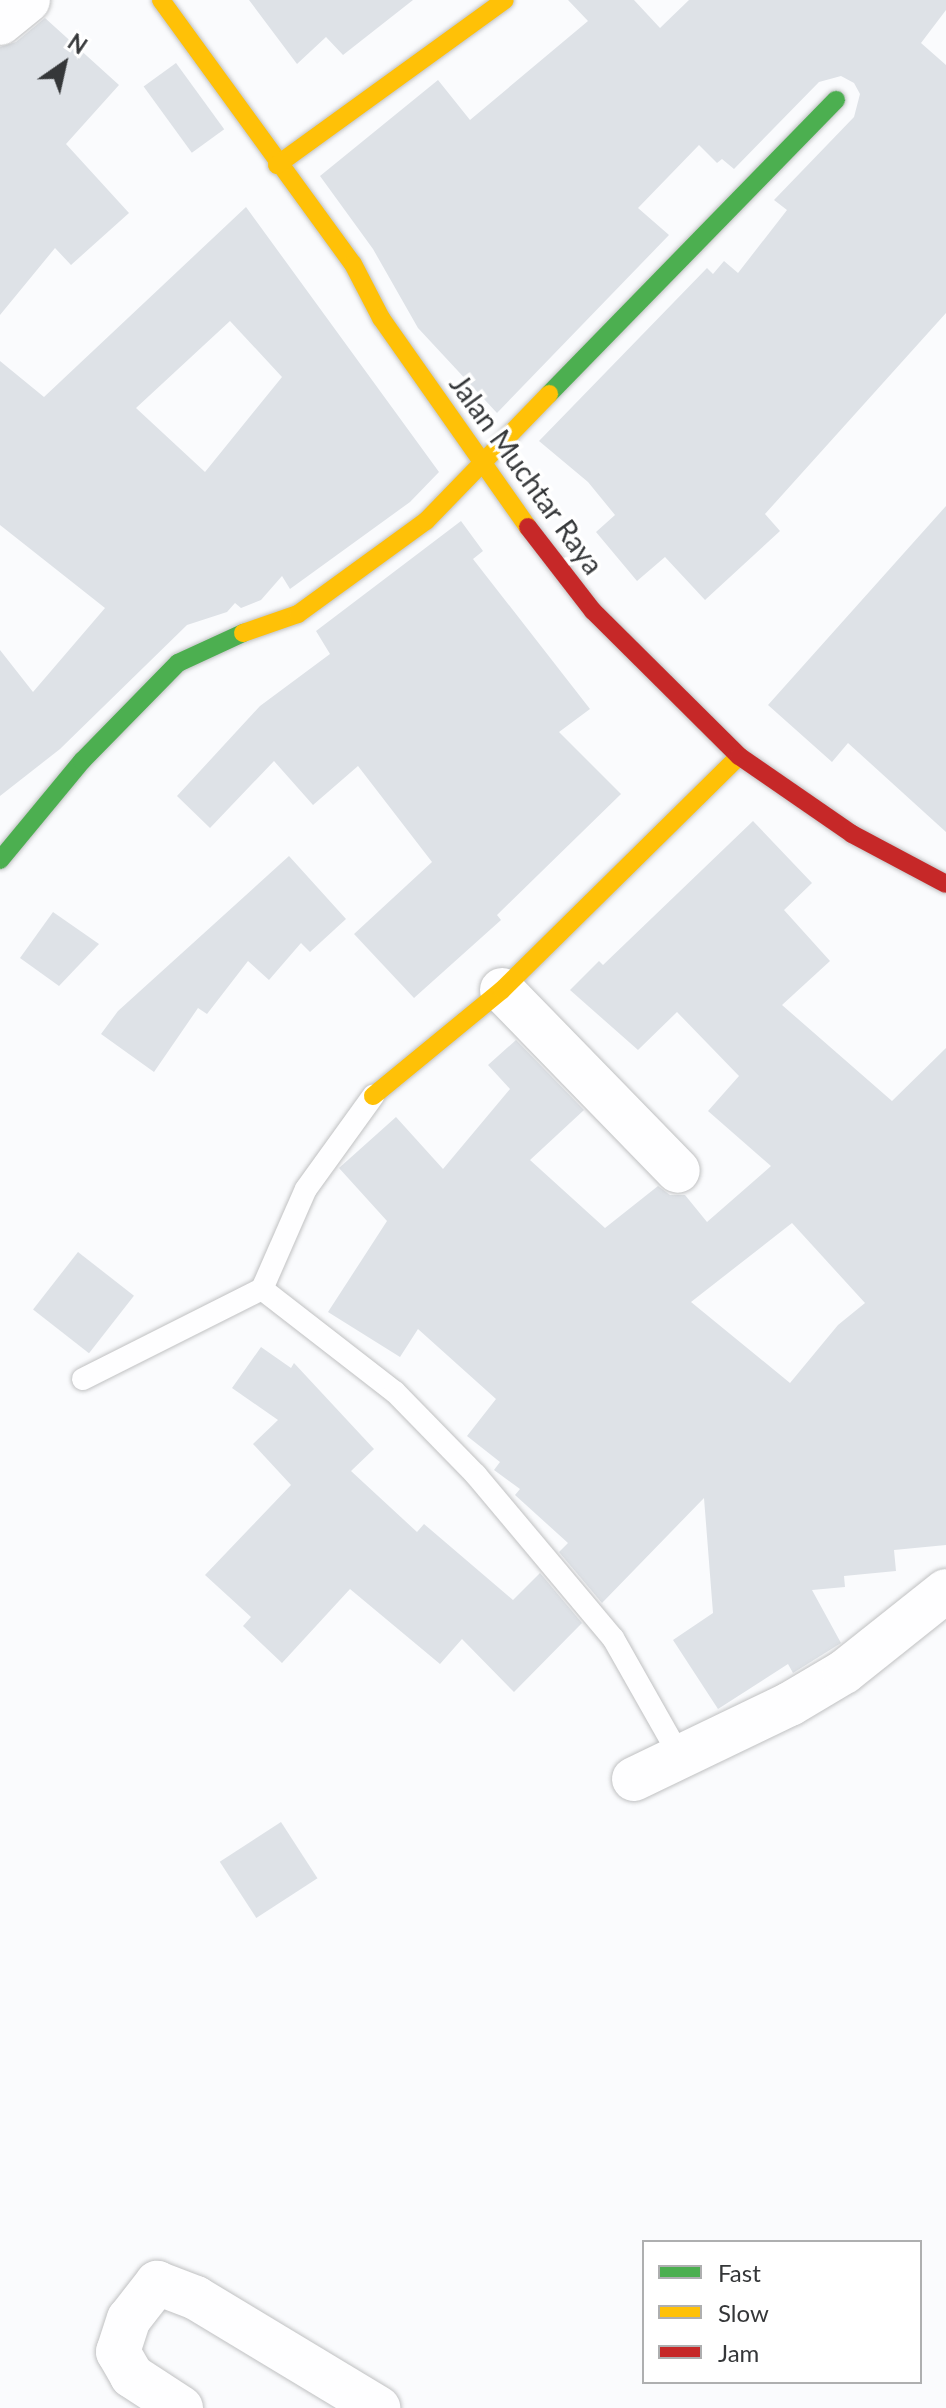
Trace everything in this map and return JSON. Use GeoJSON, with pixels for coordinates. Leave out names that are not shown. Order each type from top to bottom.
{"type":"FeatureCollection","features":[{"type":"Feature","properties":{"kind":"main road","name":"Jalan Muchtar Raya"},"geometry":{"type":"LineString","coordinates":[[161,0],[277,165],[353,264],[381,318],[481,464],[593,611],[744,759],[807,804],[946,884]]}},
{"type":"Feature","properties":{"kind":"main road"},"geometry":{"type":"LineString","coordinates":[[277,165],[505,0]]}},
{"type":"Feature","properties":{"kind":"main road"},"geometry":{"type":"LineString","coordinates":[[0,860],[82,761],[178,663],[204,647],[298,614],[426,521],[836,100]]}},
{"type":"Feature","properties":{"kind":"main road"},"geometry":{"type":"LineString","coordinates":[[373,1096],[502,990],[744,759]]}},
{"type":"Feature","properties":{"kind":"street"},"geometry":{"type":"LineString","coordinates":[[0,23],[28,0]]}},
{"type":"Feature","properties":{"kind":"street"},"geometry":{"type":"LineString","coordinates":[[502,990],[678,1171]]}},
{"type":"Feature","properties":{"kind":"street"},"geometry":{"type":"LineString","coordinates":[[634,1779],[681,1758],[844,1672],[946,1591]]}},
{"type":"Feature","properties":{"kind":"street"},"geometry":{"type":"LineString","coordinates":[[181,2408],[132,2376],[118,2352],[129,2319],[157,2283],[196,2298],[378,2408]]}},
{"type":"Feature","properties":{"kind":"lane"},"geometry":{"type":"LineString","coordinates":[[83,1379],[262,1289],[306,1189],[373,1096]]}},
{"type":"Feature","properties":{"kind":"lane"},"geometry":{"type":"LineString","coordinates":[[262,1289],[395,1392],[476,1475],[613,1638],[681,1758]]}},
{"type":"Feature","properties":{"kind":"building"},"geometry":{"type":"Polygon","coordinates":[[[249,0],[413,0],[343,55],[326,37],[297,64],[249,0]]]}},
{"type":"Feature","properties":{"kind":"building"},"geometry":{"type":"Polygon","coordinates":[[[568,0],[634,0],[660,28],[689,0],[946,0],[946,10],[921,43],[946,65],[946,313],[765,514],[780,531],[705,600],[665,557],[637,581],[596,532],[615,515],[588,482],[539,441],[707,268],[713,274],[724,261],[738,273],[787,210],[774,200],[854,117],[860,94],[854,83],[841,76],[819,82],[734,169],[722,159],[717,163],[699,145],[638,208],[669,235],[497,413],[418,328],[373,249],[320,176],[438,80],[470,120],[588,21],[568,0]]]}},
{"type":"Feature","properties":{"kind":"building"},"geometry":{"type":"Polygon","coordinates":[[[45,18],[119,85],[66,144],[129,213],[71,265],[55,248],[0,315],[0,47],[16,42],[45,18]]]}},
{"type":"Feature","properties":{"kind":"building"},"geometry":{"type":"Polygon","coordinates":[[[176,63],[224,129],[192,153],[144,87],[176,63]]]}},
{"type":"Feature","properties":{"kind":"building"},"geometry":{"type":"Polygon","coordinates":[[[246,207],[439,472],[410,502],[290,589],[282,576],[261,600],[241,608],[235,603],[227,612],[187,625],[60,749],[0,796],[0,650],[33,692],[105,608],[0,525],[0,361],[44,397],[246,207]],[[230,321],[136,408],[205,472],[282,377],[230,321]]]}},
{"type":"Feature","properties":{"kind":"building"},"geometry":{"type":"Polygon","coordinates":[[[946,506],[946,832],[848,743],[832,762],[768,705],[946,506]]]}},
{"type":"Feature","properties":{"kind":"building"},"geometry":{"type":"Polygon","coordinates":[[[461,521],[483,551],[473,559],[590,709],[559,732],[621,794],[497,915],[501,920],[414,998],[354,934],[432,862],[358,766],[313,805],[274,761],[210,828],[177,796],[260,706],[330,654],[316,631],[461,521]]]}},
{"type":"Feature","properties":{"kind":"building"},"geometry":{"type":"Polygon","coordinates":[[[753,821],[812,883],[784,910],[830,961],[782,1005],[892,1101],[946,1048],[946,1545],[894,1550],[896,1571],[844,1576],[845,1587],[812,1590],[841,1643],[793,1673],[788,1664],[718,1709],[673,1640],[713,1613],[704,1498],[602,1603],[559,1552],[568,1543],[515,1495],[520,1489],[494,1470],[500,1462],[467,1436],[496,1399],[418,1329],[400,1357],[328,1312],[387,1221],[339,1168],[396,1117],[443,1169],[510,1089],[488,1065],[516,1040],[584,1110],[530,1160],[605,1228],[658,1186],[670,1195],[685,1195],[707,1222],[771,1166],[708,1111],[739,1076],[677,1012],[638,1050],[570,990],[599,961],[603,965],[753,821]],[[792,1223],[691,1302],[790,1383],[838,1325],[865,1303],[792,1223]]]}},
{"type":"Feature","properties":{"kind":"building"},"geometry":{"type":"Polygon","coordinates":[[[289,856],[346,919],[310,952],[301,943],[269,980],[248,961],[207,1014],[198,1008],[154,1072],[101,1034],[118,1011],[289,856]]]}},
{"type":"Feature","properties":{"kind":"building"},"geometry":{"type":"Polygon","coordinates":[[[53,912],[99,944],[59,986],[20,958],[53,912]]]}},
{"type":"Feature","properties":{"kind":"building"},"geometry":{"type":"Polygon","coordinates":[[[78,1252],[134,1296],[89,1353],[33,1310],[78,1252]]]}},
{"type":"Feature","properties":{"kind":"building"},"geometry":{"type":"Polygon","coordinates":[[[261,1347],[291,1368],[294,1363],[374,1449],[351,1471],[417,1532],[424,1524],[513,1600],[540,1573],[582,1623],[514,1692],[462,1639],[440,1664],[350,1589],[282,1663],[243,1626],[251,1617],[205,1575],[291,1485],[253,1444],[278,1420],[232,1388],[261,1347]]]}},
{"type":"Feature","properties":{"kind":"building"},"geometry":{"type":"Polygon","coordinates":[[[281,1822],[317,1878],[256,1918],[220,1862],[281,1822]]]}},
{"type":"Feature","properties":{"kind":"traffic: fast"},"geometry":{"type":"LineString","coordinates":[[549,394],[836,100]]}},
{"type":"Feature","properties":{"kind":"traffic: fast"},"geometry":{"type":"LineString","coordinates":[[0,860],[82,761],[178,663],[243,633]]}},
{"type":"Feature","properties":{"kind":"traffic: slow"},"geometry":{"type":"LineString","coordinates":[[161,0],[353,264],[381,318],[528,527]]}},
{"type":"Feature","properties":{"kind":"traffic: slow"},"geometry":{"type":"LineString","coordinates":[[277,165],[505,0]]}},
{"type":"Feature","properties":{"kind":"traffic: slow"},"geometry":{"type":"LineString","coordinates":[[243,633],[298,614],[426,521],[549,394]]}},
{"type":"Feature","properties":{"kind":"traffic: slow"},"geometry":{"type":"LineString","coordinates":[[373,1096],[502,990],[739,756]]}},
{"type":"Feature","properties":{"kind":"traffic: jam"},"geometry":{"type":"LineString","coordinates":[[528,527],[593,611],[739,756],[852,834],[946,884]]}}]}
